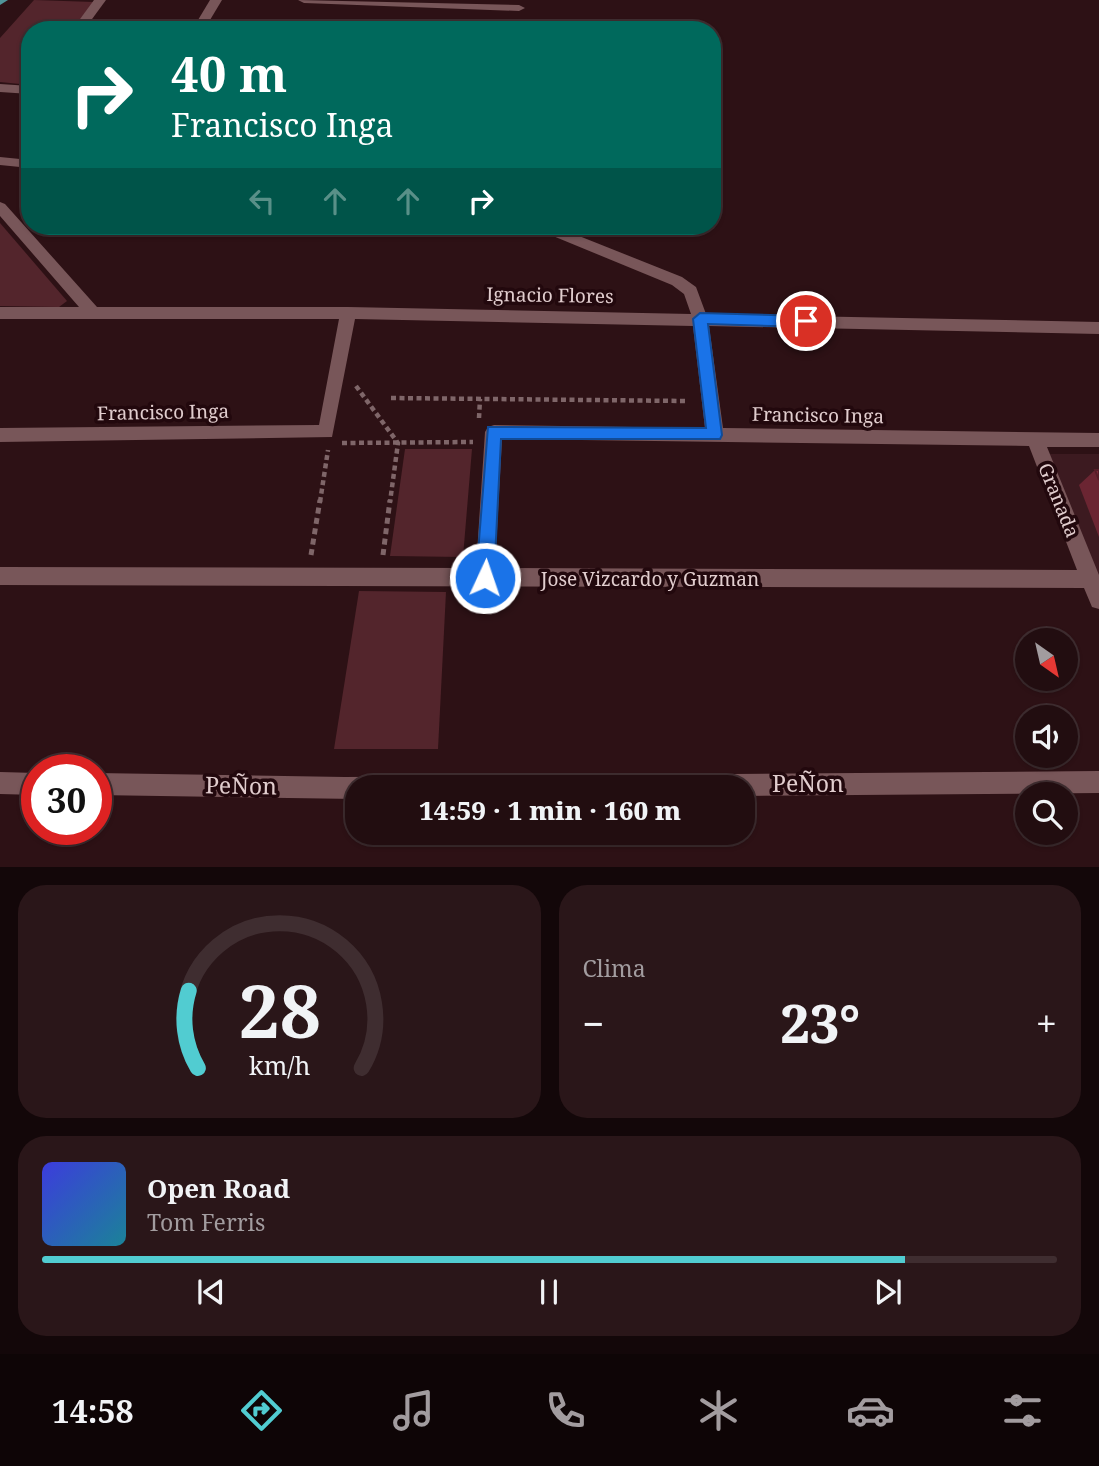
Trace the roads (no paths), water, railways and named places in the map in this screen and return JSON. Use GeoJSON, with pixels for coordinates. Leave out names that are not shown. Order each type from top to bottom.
{"type":"FeatureCollection","features":[{"type":"Feature","properties":{"kind":"street"},"geometry":{"type":"LineString","coordinates":[[85,21],[100,0]]}},
{"type":"Feature","properties":{"kind":"street"},"geometry":{"type":"LineString","coordinates":[[203,21],[216,0]]}},
{"type":"Feature","properties":{"kind":"street"},"geometry":{"type":"LineString","coordinates":[[304,0],[519,8]]}},
{"type":"Feature","properties":{"kind":"street"},"geometry":{"type":"LineString","coordinates":[[0,88],[21,89]]}},
{"type":"Feature","properties":{"kind":"street"},"geometry":{"type":"LineString","coordinates":[[0,162],[21,163]]}},
{"type":"Feature","properties":{"kind":"street"},"geometry":{"type":"LineString","coordinates":[[0,207],[21,231]]}},
{"type":"Feature","properties":{"kind":"street"},"geometry":{"type":"LineString","coordinates":[[25,235],[93,313]]}},
{"type":"Feature","properties":{"kind":"street"},"geometry":{"type":"LineString","coordinates":[[563,235],[685,285],[691,291],[700,319],[715,435]]}},
{"type":"Feature","properties":{"kind":"street","name":"Ignacio Flores"},"geometry":{"type":"LineString","coordinates":[[0,313],[348,313],[1099,328]]}},
{"type":"Feature","properties":{"kind":"street","name":"Francisco Inga"},"geometry":{"type":"LineString","coordinates":[[0,435],[330,439],[348,313]]}},
{"type":"Feature","properties":{"kind":"street","name":"Francisco Inga"},"geometry":{"type":"LineString","coordinates":[[485,578],[485,437],[715,435],[1099,440]]}},
{"type":"Feature","properties":{"kind":"street","name":"Granada"},"geometry":{"type":"LineString","coordinates":[[1034,439],[1099,600]]}},
{"type":"Feature","properties":{"kind":"street","name":"Jose Vizcardo y Guzman"},"geometry":{"type":"LineString","coordinates":[[0,576],[1090,579]]}},
{"type":"Feature","properties":{"kind":"street","name":"PeÑon"},"geometry":{"type":"LineString","coordinates":[[112,785],[345,788],[1099,782]]}},
{"type":"Feature","properties":{"kind":"street"},"geometry":{"type":"LineString","coordinates":[[0,783],[21,784]]}}]}
